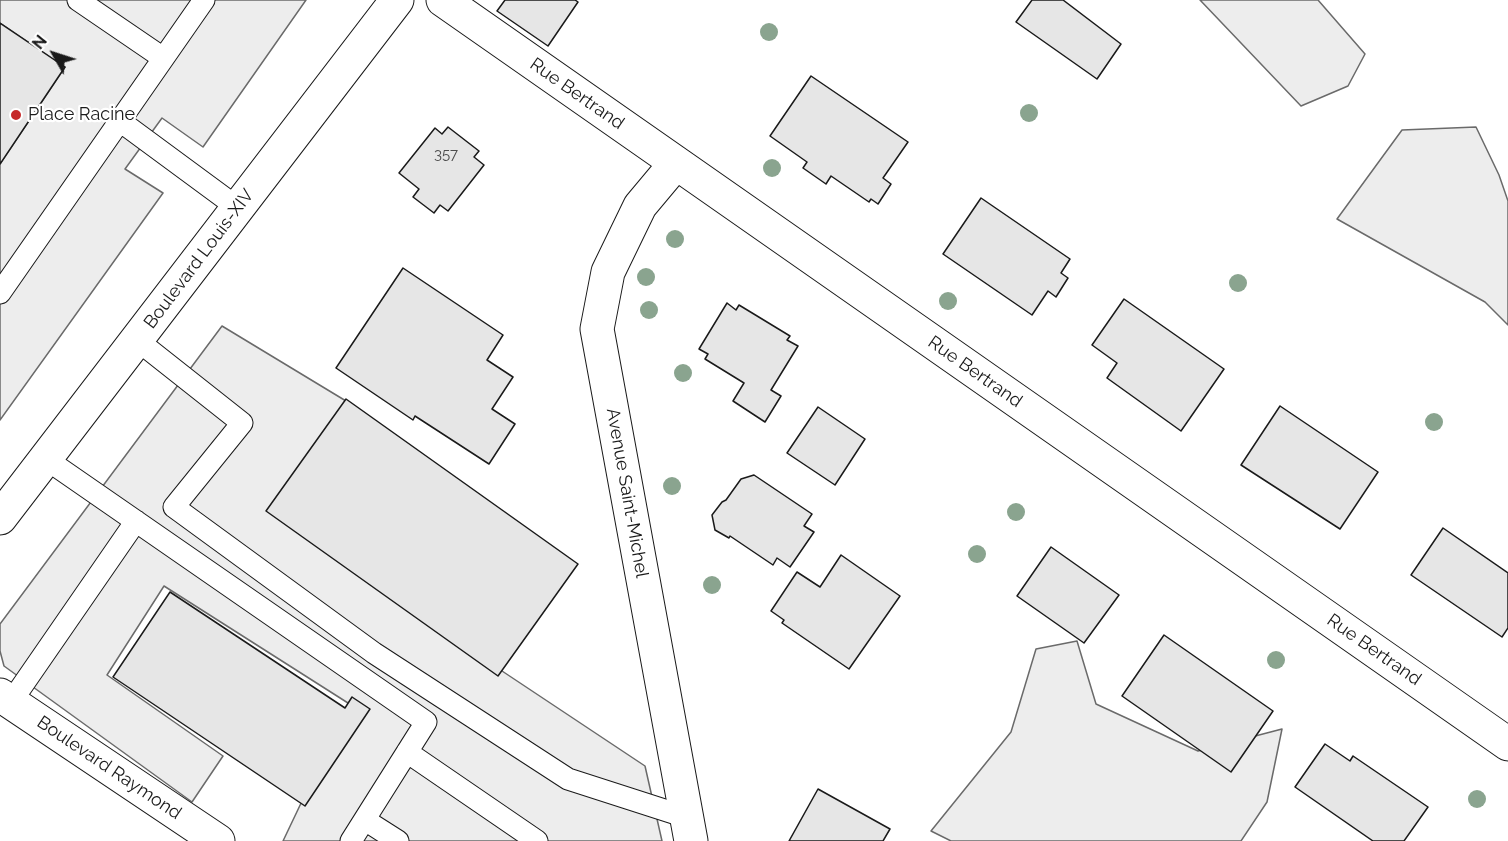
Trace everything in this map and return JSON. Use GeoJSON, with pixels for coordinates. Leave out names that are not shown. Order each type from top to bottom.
{"type":"FeatureCollection","features":[{"type":"Feature","properties":{"kind":"street","name":"Boulevard Louis-XIV"},"geometry":{"type":"LineString","coordinates":[[0,518],[397,0]]}},
{"type":"Feature","properties":{"kind":"street","name":"Rue Bertrand"},"geometry":{"type":"LineString","coordinates":[[443,0],[1508,744]]}},
{"type":"Feature","properties":{"kind":"street","name":"Avenue Saint-Michel"},"geometry":{"type":"LineString","coordinates":[[676,163],[640,206],[612,262],[597,329],[689,829]]}},
{"type":"Feature","properties":{"kind":"street","name":"Boulevard Raymond"},"geometry":{"type":"LineString","coordinates":[[6,698],[218,841]]}},
{"type":"Feature","properties":{"kind":"lane"},"geometry":{"type":"LineString","coordinates":[[78,0],[163,58]]}},
{"type":"Feature","properties":{"kind":"lane"},"geometry":{"type":"LineString","coordinates":[[0,293],[204,0]]}},
{"type":"Feature","properties":{"kind":"lane"},"geometry":{"type":"LineString","coordinates":[[120,122],[238,208]]}},
{"type":"Feature","properties":{"kind":"lane"},"geometry":{"type":"LineString","coordinates":[[137,340],[242,423],[174,507],[375,653],[568,779],[689,829]]}},
{"type":"Feature","properties":{"kind":"lane"},"geometry":{"type":"LineString","coordinates":[[46,459],[426,722],[351,841]]}},
{"type":"Feature","properties":{"kind":"lane"},"geometry":{"type":"LineString","coordinates":[[6,698],[136,521]]}},
{"type":"Feature","properties":{"kind":"lane"},"geometry":{"type":"LineString","coordinates":[[407,752],[537,841]]}},
{"type":"Feature","properties":{"kind":"lane"},"geometry":{"type":"LineString","coordinates":[[364,820],[398,841]]}},
{"type":"Feature","properties":{"kind":"shaded area"},"geometry":{"type":"Polygon","coordinates":[[[0,0],[306,0],[203,147],[162,118],[125,169],[163,193],[0,420],[0,164],[65,67],[0,23],[0,0]]]}},
{"type":"Feature","properties":{"kind":"shaded area"},"geometry":{"type":"Polygon","coordinates":[[[1200,0],[1318,0],[1365,54],[1348,86],[1301,106],[1200,0]]]}},
{"type":"Feature","properties":{"kind":"shaded area"},"geometry":{"type":"Polygon","coordinates":[[[1476,127],[1499,175],[1508,201],[1508,325],[1485,302],[1337,219],[1402,130],[1476,127]]]}},
{"type":"Feature","properties":{"kind":"shaded area"},"geometry":{"type":"Polygon","coordinates":[[[222,326],[346,401],[493,665],[645,766],[662,841],[283,841],[303,799],[359,710],[164,586],[107,675],[223,756],[192,802],[4,666],[0,651],[0,624],[222,326]]]}},
{"type":"Feature","properties":{"kind":"shaded area"},"geometry":{"type":"Polygon","coordinates":[[[1077,641],[1096,704],[1198,751],[1282,729],[1267,802],[1241,841],[951,841],[931,831],[1011,732],[1036,649],[1077,641]]]}},
{"type":"Feature","properties":{"kind":"building"},"geometry":{"type":"Polygon","coordinates":[[[505,0],[575,0],[578,2],[548,46],[497,11],[505,0]]]}},
{"type":"Feature","properties":{"kind":"building"},"geometry":{"type":"Polygon","coordinates":[[[1032,0],[1063,0],[1121,44],[1097,79],[1016,22],[1032,0]]]}},
{"type":"Feature","properties":{"kind":"building","name":"Place Racine"},"geometry":{"type":"Polygon","coordinates":[[[0,23],[65,67],[0,164],[0,23]]]}},
{"type":"Feature","properties":{"kind":"building"},"geometry":{"type":"Polygon","coordinates":[[[811,76],[908,142],[883,178],[891,184],[878,204],[871,199],[869,202],[831,176],[826,184],[803,168],[807,162],[770,136],[811,76]]]}},
{"type":"Feature","properties":{"kind":"building"},"geometry":{"type":"Polygon","coordinates":[[[448,127],[479,151],[474,157],[484,165],[448,211],[440,205],[434,213],[413,197],[419,189],[399,173],[435,128],[442,134],[448,127]]]}},
{"type":"Feature","properties":{"kind":"building"},"geometry":{"type":"Polygon","coordinates":[[[981,198],[1070,259],[1061,273],[1068,278],[1056,297],[1048,291],[1032,315],[943,254],[981,198]]]}},
{"type":"Feature","properties":{"kind":"building"},"geometry":{"type":"Polygon","coordinates":[[[403,268],[503,335],[487,360],[513,377],[492,409],[515,424],[489,464],[415,416],[413,420],[336,368],[403,268]]]}},
{"type":"Feature","properties":{"kind":"building"},"geometry":{"type":"Polygon","coordinates":[[[1124,299],[1224,369],[1181,431],[1107,378],[1117,363],[1092,345],[1124,299]]]}},
{"type":"Feature","properties":{"kind":"building"},"geometry":{"type":"Polygon","coordinates":[[[727,303],[736,310],[739,305],[790,336],[787,340],[798,346],[771,390],[781,396],[765,422],[733,401],[744,383],[705,359],[708,354],[699,349],[727,303]]]}},
{"type":"Feature","properties":{"kind":"building"},"geometry":{"type":"Polygon","coordinates":[[[346,399],[578,564],[498,676],[266,511],[346,399]]]}},
{"type":"Feature","properties":{"kind":"building"},"geometry":{"type":"Polygon","coordinates":[[[1280,406],[1378,472],[1340,529],[1241,465],[1280,406]]]}},
{"type":"Feature","properties":{"kind":"building"},"geometry":{"type":"Polygon","coordinates":[[[818,407],[865,439],[835,485],[787,453],[818,407]]]}},
{"type":"Feature","properties":{"kind":"building"},"geometry":{"type":"Polygon","coordinates":[[[754,475],[812,514],[804,526],[814,532],[790,567],[777,558],[773,565],[730,536],[729,538],[715,530],[712,515],[741,479],[754,475]]]}},
{"type":"Feature","properties":{"kind":"building"},"geometry":{"type":"Polygon","coordinates":[[[1443,528],[1508,573],[1508,628],[1502,637],[1411,575],[1443,528]]]}},
{"type":"Feature","properties":{"kind":"building"},"geometry":{"type":"Polygon","coordinates":[[[1051,547],[1119,595],[1084,643],[1017,596],[1051,547]]]}},
{"type":"Feature","properties":{"kind":"building"},"geometry":{"type":"Polygon","coordinates":[[[841,555],[900,596],[849,669],[782,623],[784,620],[771,611],[797,572],[820,587],[841,555]]]}},
{"type":"Feature","properties":{"kind":"building"},"geometry":{"type":"Polygon","coordinates":[[[170,592],[345,708],[352,697],[370,709],[305,806],[113,677],[170,592]]]}},
{"type":"Feature","properties":{"kind":"building"},"geometry":{"type":"Polygon","coordinates":[[[1164,635],[1273,711],[1231,772],[1122,696],[1164,635]]]}},
{"type":"Feature","properties":{"kind":"building"},"geometry":{"type":"Polygon","coordinates":[[[1325,744],[1350,761],[1353,756],[1428,807],[1404,841],[1373,841],[1295,787],[1325,744]]]}},
{"type":"Feature","properties":{"kind":"building"},"geometry":{"type":"Polygon","coordinates":[[[818,789],[890,829],[883,841],[789,841],[818,789]]]}},
{"type":"Feature","properties":{"kind":"place","name":"Place Racine"},"geometry":{"type":"Point","coordinates":[16,115]}}]}
